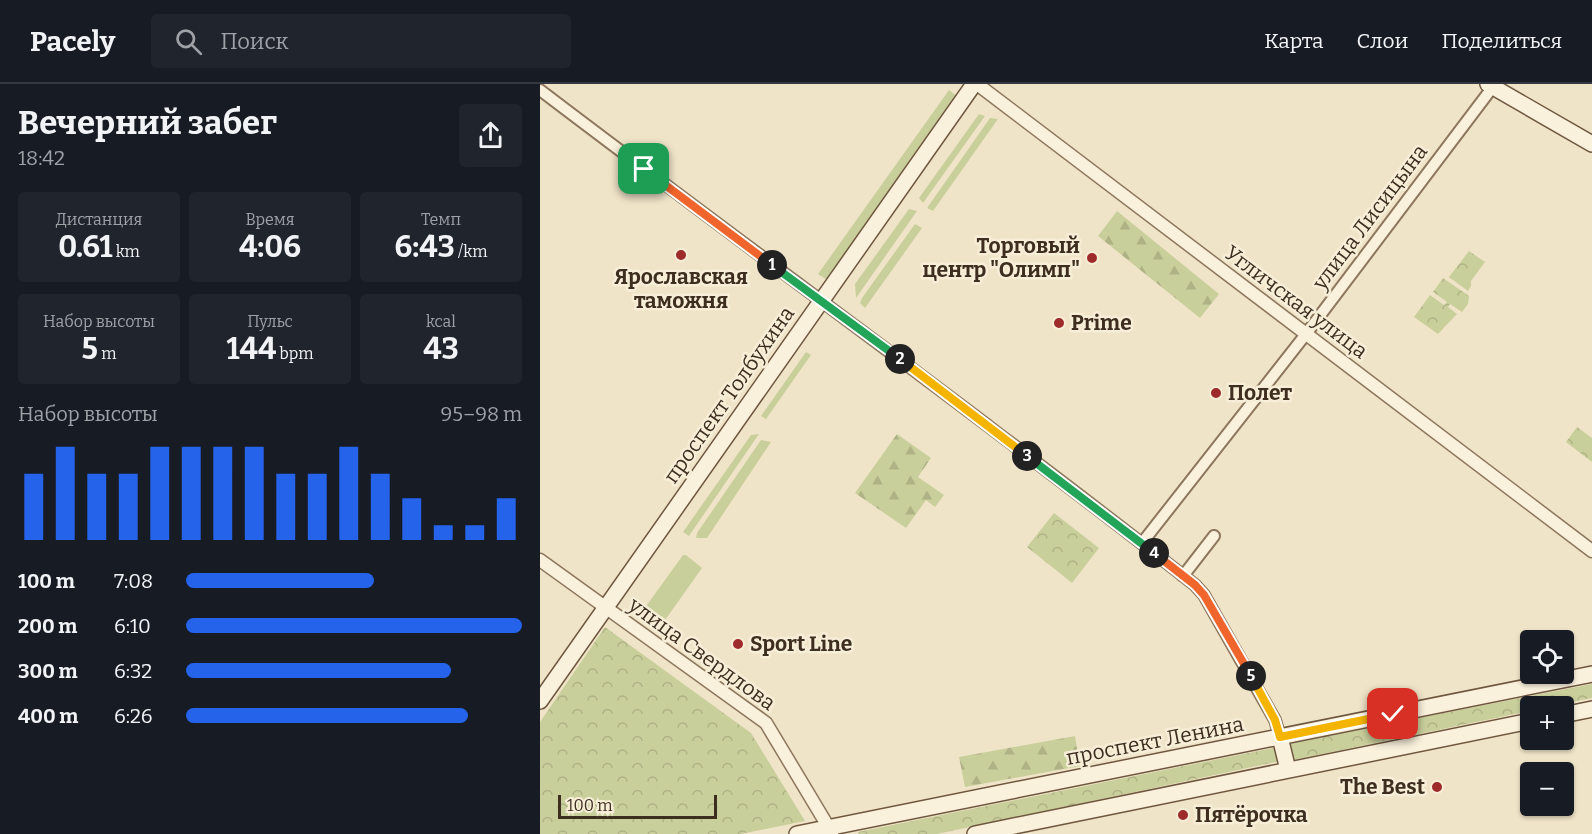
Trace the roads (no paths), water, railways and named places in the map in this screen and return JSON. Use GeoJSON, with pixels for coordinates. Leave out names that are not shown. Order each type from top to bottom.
{"type":"FeatureCollection","features":[{"type":"Feature","properties":{"kind":"main road","name":"проспект Толбухина"},"geometry":{"type":"LineString","coordinates":[[540,701],[975,84]]}},
{"type":"Feature","properties":{"kind":"main road"},"geometry":{"type":"LineString","coordinates":[[1492,85],[1592,144]]}},
{"type":"Feature","properties":{"kind":"main road","name":"проспект Ленина"},"geometry":{"type":"LineString","coordinates":[[797,834],[831,831],[1592,674]]}},
{"type":"Feature","properties":{"kind":"main road"},"geometry":{"type":"LineString","coordinates":[[1574,712],[1592,709]]}},
{"type":"Feature","properties":{"kind":"main road"},"geometry":{"type":"LineString","coordinates":[[975,834],[1520,723]]}},
{"type":"Feature","properties":{"kind":"main road"},"geometry":{"type":"LineString","coordinates":[[1280,737],[1288,770]]}},
{"type":"Feature","properties":{"kind":"street","name":"Угличская улица"},"geometry":{"type":"LineString","coordinates":[[975,84],[1592,551]]}},
{"type":"Feature","properties":{"kind":"street","name":"улица Лисицына"},"geometry":{"type":"LineString","coordinates":[[1142,543],[1306,334],[1492,85]]}},
{"type":"Feature","properties":{"kind":"street"},"geometry":{"type":"LineString","coordinates":[[540,90],[852,322],[1183,576],[1204,595],[1275,720],[1280,737]]}},
{"type":"Feature","properties":{"kind":"street"},"geometry":{"type":"LineString","coordinates":[[1183,576],[1214,536]]}},
{"type":"Feature","properties":{"kind":"street","name":"улица Свердлова"},"geometry":{"type":"LineString","coordinates":[[540,560],[766,723],[831,831]]}},
{"type":"Feature","properties":{"kind":"place","name":"Ярославская таможня"},"geometry":{"type":"Point","coordinates":[681,255]}},
{"type":"Feature","properties":{"kind":"place","name":"Торговый центр \"Олимп\""},"geometry":{"type":"Point","coordinates":[1092,258]}},
{"type":"Feature","properties":{"kind":"place","name":"Prime"},"geometry":{"type":"Point","coordinates":[1059,323]}},
{"type":"Feature","properties":{"kind":"place","name":"Полет"},"geometry":{"type":"Point","coordinates":[1216,393]}},
{"type":"Feature","properties":{"kind":"place","name":"Sport Line"},"geometry":{"type":"Point","coordinates":[738,644]}},
{"type":"Feature","properties":{"kind":"place","name":"The Best"},"geometry":{"type":"Point","coordinates":[1437,787]}},
{"type":"Feature","properties":{"kind":"place","name":"Пятёрочка"},"geometry":{"type":"Point","coordinates":[1183,815]}}]}
